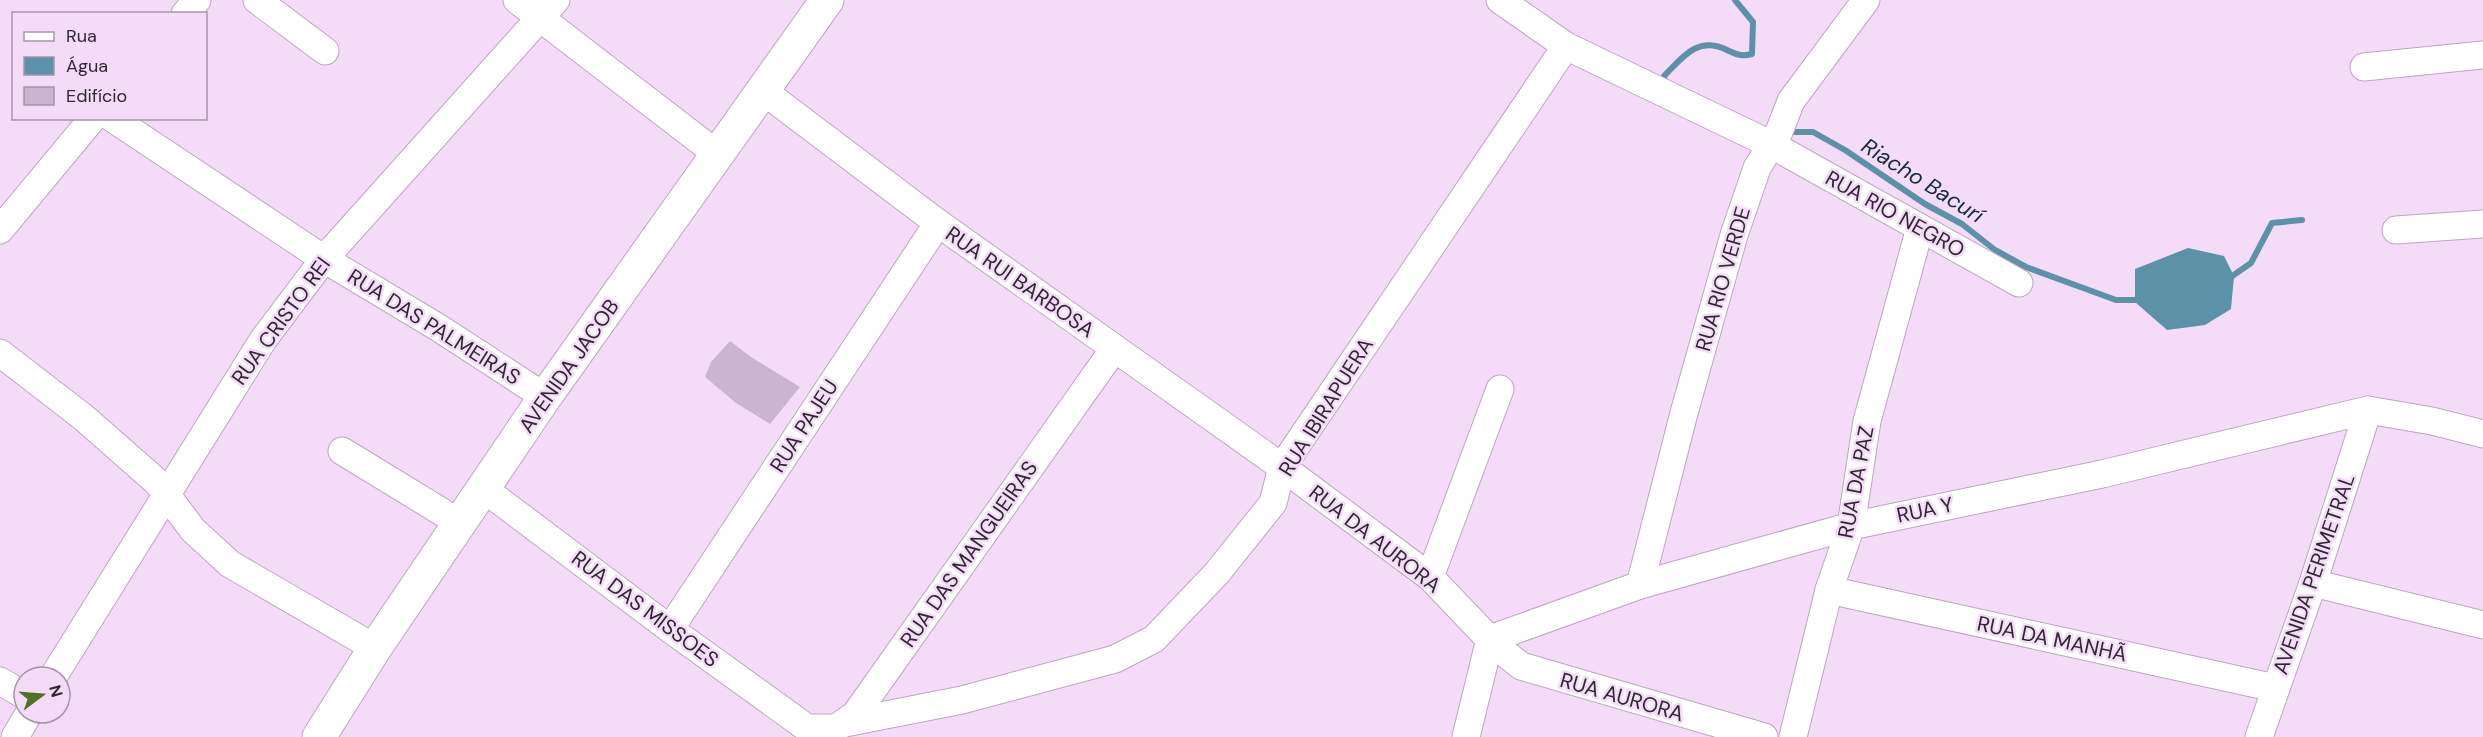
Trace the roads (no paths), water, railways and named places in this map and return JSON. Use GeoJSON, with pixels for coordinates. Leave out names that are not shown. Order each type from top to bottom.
{"type":"FeatureCollection","features":[{"type":"Feature","properties":{"kind":"main road","name":"AVENIDA JACOB"},"geometry":{"type":"LineString","coordinates":[[319,737],[375,648],[545,397],[827,0]]}},
{"type":"Feature","properties":{"kind":"street"},"geometry":{"type":"LineString","coordinates":[[187,12],[197,0]]}},
{"type":"Feature","properties":{"kind":"street"},"geometry":{"type":"LineString","coordinates":[[257,0],[325,51]]}},
{"type":"Feature","properties":{"kind":"street"},"geometry":{"type":"LineString","coordinates":[[517,0],[548,9],[717,154]]}},
{"type":"Feature","properties":{"kind":"street","name":"RUA RIO NEGRO"},"geometry":{"type":"LineString","coordinates":[[1500,0],[1566,46],[1772,145],[2019,283]]}},
{"type":"Feature","properties":{"kind":"street","name":"RUA RIO VERDE"},"geometry":{"type":"LineString","coordinates":[[1640,585],[1684,413],[1734,235],[1757,168],[1772,145],[1791,101],[1866,0]]}},
{"type":"Feature","properties":{"kind":"street","name":"RUA CRISTO REI"},"geometry":{"type":"LineString","coordinates":[[60,665],[263,340],[324,259],[548,9]]}},
{"type":"Feature","properties":{"kind":"street","name":"RUA IBIRAPUERA"},"geometry":{"type":"LineString","coordinates":[[845,723],[962,700],[1115,659],[1154,639],[1217,573],[1273,503],[1282,467],[1566,46]]}},
{"type":"Feature","properties":{"kind":"street"},"geometry":{"type":"LineString","coordinates":[[2364,68],[2483,55]]}},
{"type":"Feature","properties":{"kind":"street","name":"RUA RUI BARBOSA"},"geometry":{"type":"LineString","coordinates":[[762,90],[938,223],[1282,467]]}},
{"type":"Feature","properties":{"kind":"street"},"geometry":{"type":"LineString","coordinates":[[0,230],[91,120]]}},
{"type":"Feature","properties":{"kind":"street","name":"RUA DAS PALMEIRAS"},"geometry":{"type":"LineString","coordinates":[[115,120],[324,259],[439,328],[545,397]]}},
{"type":"Feature","properties":{"kind":"street","name":"RUA PAJEU"},"geometry":{"type":"LineString","coordinates":[[670,629],[938,223]]}},
{"type":"Feature","properties":{"kind":"street"},"geometry":{"type":"LineString","coordinates":[[2396,230],[2483,224]]}},
{"type":"Feature","properties":{"kind":"street","name":"RUA DA PAZ"},"geometry":{"type":"LineString","coordinates":[[1793,737],[1829,590],[1851,526],[1867,421],[1920,228]]}},
{"type":"Feature","properties":{"kind":"street","name":"RUA DAS MANGUEIRAS"},"geometry":{"type":"LineString","coordinates":[[845,723],[862,706],[1114,349]]}},
{"type":"Feature","properties":{"kind":"street"},"geometry":{"type":"LineString","coordinates":[[0,353],[83,417],[167,494],[193,530],[230,564],[375,648]]}},
{"type":"Feature","properties":{"kind":"street"},"geometry":{"type":"LineString","coordinates":[[1430,577],[1500,389]]}},
{"type":"Feature","properties":{"kind":"street"},"geometry":{"type":"LineString","coordinates":[[2368,411],[2422,419],[2483,435]]}},
{"type":"Feature","properties":{"kind":"street","name":"RUA Y"},"geometry":{"type":"LineString","coordinates":[[1490,639],[1640,585],[1851,526],[2102,474],[2368,411]]}},
{"type":"Feature","properties":{"kind":"street","name":"AVENIDA PERIMETRAL"},"geometry":{"type":"LineString","coordinates":[[2259,737],[2313,583],[2368,411]]}},
{"type":"Feature","properties":{"kind":"street"},"geometry":{"type":"LineString","coordinates":[[342,452],[460,523]]}},
{"type":"Feature","properties":{"kind":"street","name":"RUA DA AURORA"},"geometry":{"type":"LineString","coordinates":[[1282,467],[1430,577],[1490,639]]}},
{"type":"Feature","properties":{"kind":"street","name":"RUA DAS MISSOES"},"geometry":{"type":"LineString","coordinates":[[484,489],[670,629],[807,728],[836,728],[845,723]]}},
{"type":"Feature","properties":{"kind":"street"},"geometry":{"type":"LineString","coordinates":[[2313,583],[2483,625]]}},
{"type":"Feature","properties":{"kind":"street","name":"RUA DA MANHÃ"},"geometry":{"type":"LineString","coordinates":[[1829,590],[2275,688]]}},
{"type":"Feature","properties":{"kind":"street"},"geometry":{"type":"LineString","coordinates":[[1466,737],[1490,639]]}},
{"type":"Feature","properties":{"kind":"street","name":"RUA AURORA"},"geometry":{"type":"LineString","coordinates":[[1490,639],[1512,660],[1530,670],[1764,737]]}},
{"type":"Feature","properties":{"kind":"water"},"geometry":{"type":"Polygon","coordinates":[[[2188,248],[2224,256],[2234,276],[2231,309],[2205,325],[2167,330],[2135,302],[2135,269],[2188,248]]]}},
{"type":"Feature","properties":{"kind":"waterway","name":"Riacho Bacurí"},"geometry":{"type":"LineString","coordinates":[[1665,86],[1664,76],[1684,56],[1698,47],[1715,46],[1738,54],[1752,54],[1753,22],[1735,0]]}},
{"type":"Feature","properties":{"kind":"waterway","name":"Riacho Bacurí"},"geometry":{"type":"LineString","coordinates":[[1787,132],[1813,132],[1845,150],[1925,204],[1962,224],[1995,250],[2026,267],[2116,300],[2142,300]]}},
{"type":"Feature","properties":{"kind":"waterway","name":"Riacho Bacurí"},"geometry":{"type":"LineString","coordinates":[[2228,279],[2251,263],[2272,223],[2302,220]]}}]}
